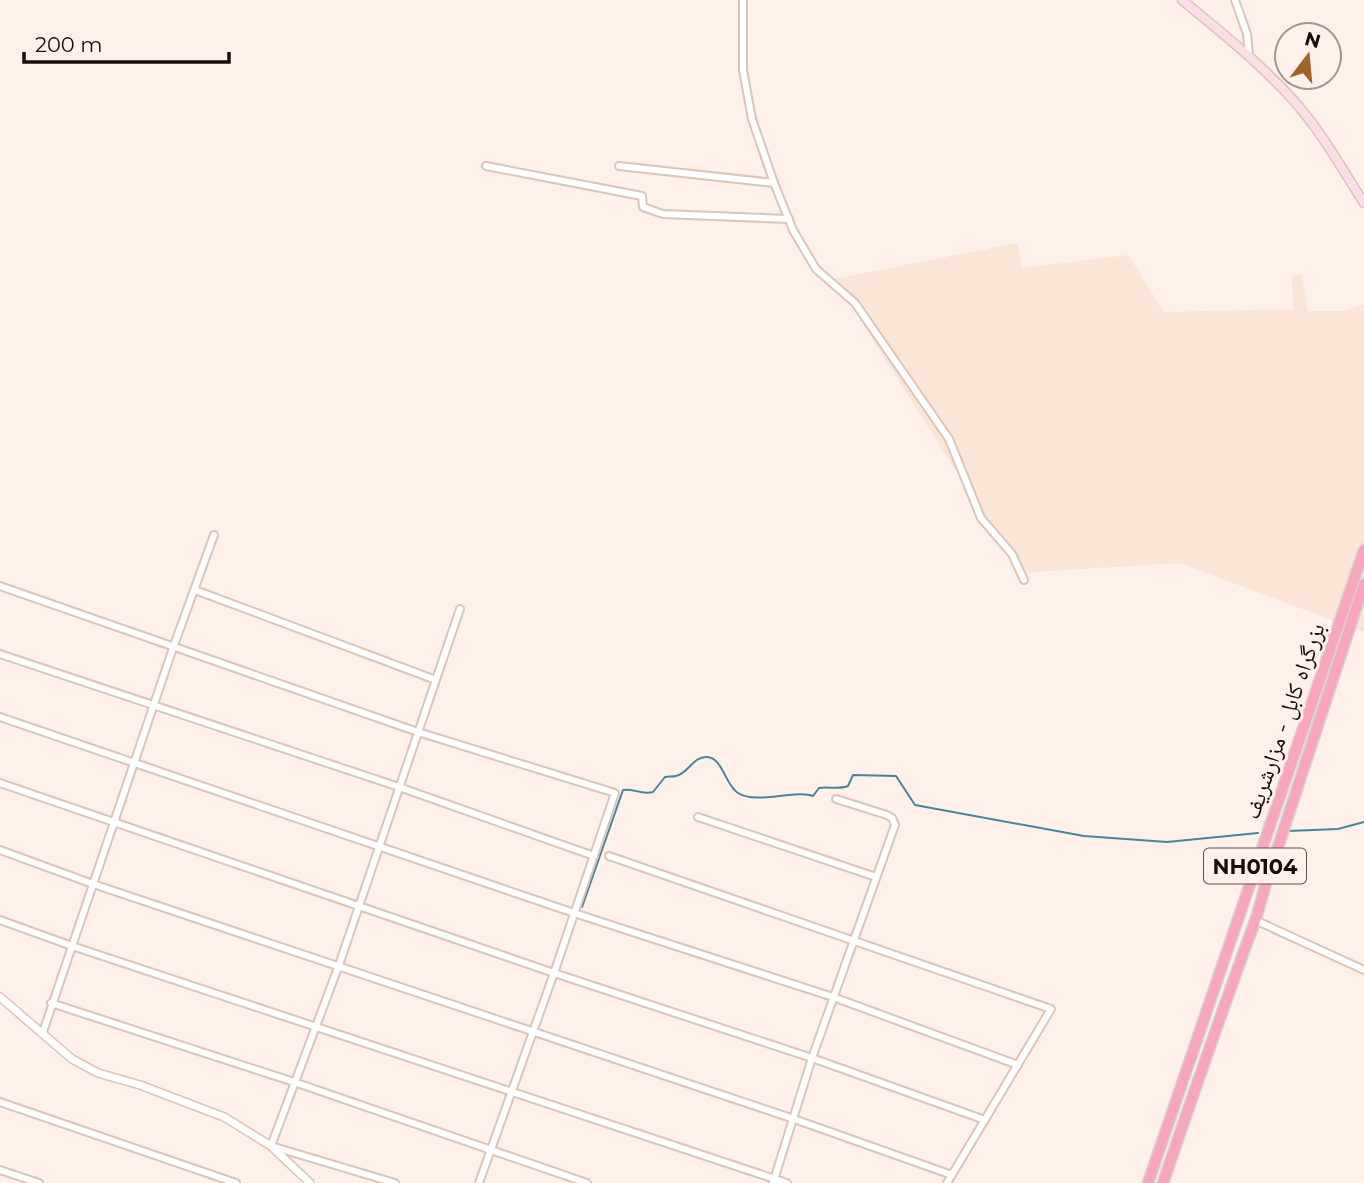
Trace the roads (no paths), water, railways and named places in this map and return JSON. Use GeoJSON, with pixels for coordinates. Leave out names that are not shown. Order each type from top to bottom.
{"type":"FeatureCollection","features":[{"type":"Feature","properties":{"kind":"highway","name":"بزرگراه کابل - مزارشریف"},"geometry":{"type":"LineString","coordinates":[[1148,1183],[1364,550]]}},
{"type":"Feature","properties":{"kind":"highway","name":"بزرگراه کابل - مزارشریف"},"geometry":{"type":"LineString","coordinates":[[1163,1183],[1255,920],[1364,584]]}},
{"type":"Feature","properties":{"kind":"main road"},"geometry":{"type":"LineString","coordinates":[[1182,0],[1249,55],[1296,103],[1325,141],[1364,204]]}},
{"type":"Feature","properties":{"kind":"street"},"geometry":{"type":"LineString","coordinates":[[743,0],[743,70],[752,119],[789,219],[816,269],[855,303],[949,439],[981,518],[1012,554],[1024,580]]}},
{"type":"Feature","properties":{"kind":"street"},"geometry":{"type":"LineString","coordinates":[[1235,0],[1247,34],[1249,55]]}},
{"type":"Feature","properties":{"kind":"street"},"geometry":{"type":"LineString","coordinates":[[486,166],[642,196],[643,207],[663,214],[789,219]]}},
{"type":"Feature","properties":{"kind":"street"},"geometry":{"type":"LineString","coordinates":[[619,166],[774,183]]}},
{"type":"Feature","properties":{"kind":"street"},"geometry":{"type":"LineString","coordinates":[[43,1032],[214,535]]}},
{"type":"Feature","properties":{"kind":"street"},"geometry":{"type":"LineString","coordinates":[[0,586],[418,732],[615,793],[479,1183]]}},
{"type":"Feature","properties":{"kind":"street"},"geometry":{"type":"LineString","coordinates":[[195,590],[436,680]]}},
{"type":"Feature","properties":{"kind":"street"},"geometry":{"type":"LineString","coordinates":[[271,1146],[339,965],[460,609]]}},
{"type":"Feature","properties":{"kind":"street"},"geometry":{"type":"LineString","coordinates":[[0,654],[399,787],[594,856]]}},
{"type":"Feature","properties":{"kind":"street"},"geometry":{"type":"LineString","coordinates":[[0,717],[574,913],[833,997],[1018,1065]]}},
{"type":"Feature","properties":{"kind":"street"},"geometry":{"type":"LineString","coordinates":[[0,783],[554,973],[812,1058],[985,1121]]}},
{"type":"Feature","properties":{"kind":"street"},"geometry":{"type":"LineString","coordinates":[[774,1181],[812,1058],[895,825],[892,818],[836,799]]}},
{"type":"Feature","properties":{"kind":"street"},"geometry":{"type":"LineString","coordinates":[[698,817],[876,877]]}},
{"type":"Feature","properties":{"kind":"street"},"geometry":{"type":"LineString","coordinates":[[0,850],[93,884],[794,1119],[952,1175]]}},
{"type":"Feature","properties":{"kind":"street"},"geometry":{"type":"LineString","coordinates":[[609,856],[1051,1009],[947,1183]]}},
{"type":"Feature","properties":{"kind":"street"},"geometry":{"type":"LineString","coordinates":[[0,920],[774,1181],[787,1183]]}},
{"type":"Feature","properties":{"kind":"street"},"geometry":{"type":"LineString","coordinates":[[1255,920],[1364,970]]}},
{"type":"Feature","properties":{"kind":"street"},"geometry":{"type":"LineString","coordinates":[[0,997],[72,1059],[98,1073],[140,1085],[224,1117],[271,1146],[310,1183]]}},
{"type":"Feature","properties":{"kind":"street"},"geometry":{"type":"LineString","coordinates":[[51,1003],[295,1082],[587,1183]]}},
{"type":"Feature","properties":{"kind":"street"},"geometry":{"type":"LineString","coordinates":[[0,1102],[236,1183]]}},
{"type":"Feature","properties":{"kind":"street"},"geometry":{"type":"LineString","coordinates":[[271,1146],[395,1183]]}},
{"type":"Feature","properties":{"kind":"street"},"geometry":{"type":"LineString","coordinates":[[0,1170],[39,1183]]}},
{"type":"Feature","properties":{"kind":"waterway"},"geometry":{"type":"LineString","coordinates":[[582,907],[623,790],[653,792],[665,777],[680,775],[702,757],[717,762],[738,793],[755,798],[797,794],[813,796],[819,788],[848,786],[853,775],[896,776],[915,805],[1084,836],[1167,842],[1258,833]]}},
{"type":"Feature","properties":{"kind":"waterway"},"geometry":{"type":"LineString","coordinates":[[1288,831],[1338,829],[1364,822]]}}]}
